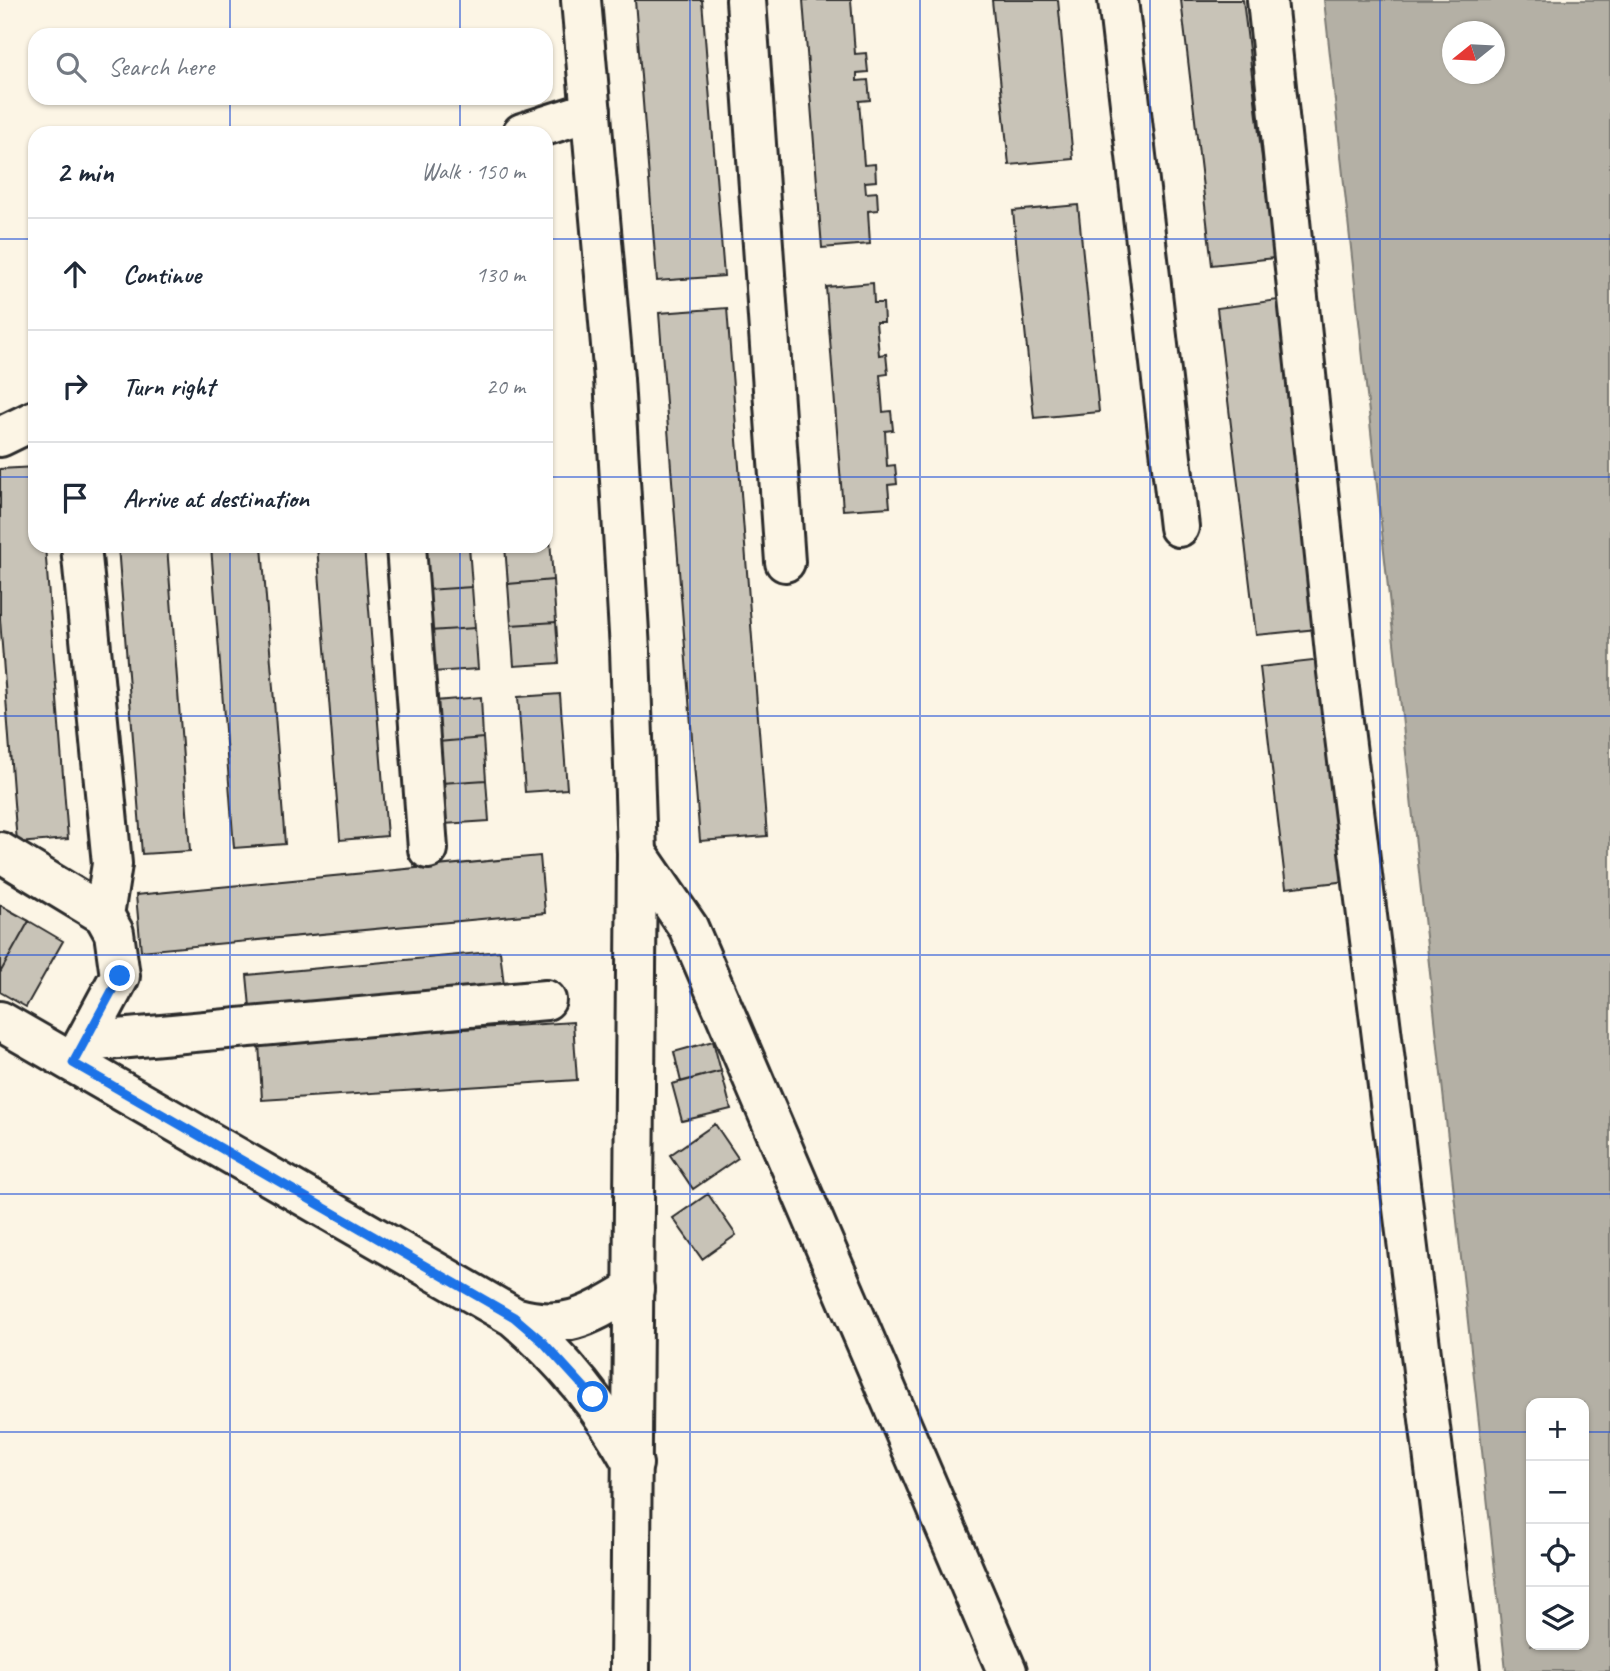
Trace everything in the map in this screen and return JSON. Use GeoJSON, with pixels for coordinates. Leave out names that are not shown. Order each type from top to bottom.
{"type":"FeatureCollection","features":[{"type":"Feature","properties":{"kind":"street"},"geometry":{"type":"LineString","coordinates":[[581,0],[614,379],[630,650],[637,853],[630,1671]]}},
{"type":"Feature","properties":{"kind":"street"},"geometry":{"type":"LineString","coordinates":[[746,0],[785,562]]}},
{"type":"Feature","properties":{"kind":"street"},"geometry":{"type":"LineString","coordinates":[[1118,0],[1179,527]]}},
{"type":"Feature","properties":{"kind":"street"},"geometry":{"type":"LineString","coordinates":[[1267,0],[1339,686],[1460,1671]]}},
{"type":"Feature","properties":{"kind":"street"},"geometry":{"type":"LineString","coordinates":[[544,126],[591,111]]}},
{"type":"Feature","properties":{"kind":"street"},"geometry":{"type":"LineString","coordinates":[[0,437],[28,423]]}},
{"type":"Feature","properties":{"kind":"street"},"geometry":{"type":"LineString","coordinates":[[82,553],[112,864],[104,915]]}},
{"type":"Feature","properties":{"kind":"street"},"geometry":{"type":"LineString","coordinates":[[407,553],[428,849]]}},
{"type":"Feature","properties":{"kind":"street"},"geometry":{"type":"LineString","coordinates":[[0,852],[104,915],[114,933],[120,976],[79,1052]]}},
{"type":"Feature","properties":{"kind":"street"},"geometry":{"type":"LineString","coordinates":[[637,853],[688,927],[1007,1671]]}},
{"type":"Feature","properties":{"kind":"street"},"geometry":{"type":"LineString","coordinates":[[79,1052],[546,1000]]}},
{"type":"Feature","properties":{"kind":"street"},"geometry":{"type":"LineString","coordinates":[[0,1021],[79,1052],[514,1317],[542,1341],[593,1397],[633,1464]]}},
{"type":"Feature","properties":{"kind":"street"},"geometry":{"type":"LineString","coordinates":[[514,1317],[544,1323],[574,1321],[592,1315],[634,1289]]}},
{"type":"Feature","properties":{"kind":"shaded area"},"geometry":{"type":"Polygon","coordinates":[[[1324,0],[1610,0],[1610,1671],[1506,1671],[1324,0]]]}},
{"type":"Feature","properties":{"kind":"building"},"geometry":{"type":"Polygon","coordinates":[[[635,0],[702,0],[724,276],[657,281],[635,0]]]}},
{"type":"Feature","properties":{"kind":"building"},"geometry":{"type":"Polygon","coordinates":[[[803,0],[851,0],[855,54],[866,53],[868,72],[857,73],[857,81],[868,80],[870,100],[859,101],[864,165],[875,164],[876,181],[865,182],[866,193],[877,192],[878,210],[868,211],[870,244],[822,248],[803,0]]]}},
{"type":"Feature","properties":{"kind":"building"},"geometry":{"type":"Polygon","coordinates":[[[992,0],[1058,0],[1073,159],[1009,165],[992,0]]]}},
{"type":"Feature","properties":{"kind":"building"},"geometry":{"type":"Polygon","coordinates":[[[1181,0],[1243,0],[1274,258],[1212,265],[1181,0]]]}},
{"type":"Feature","properties":{"kind":"building"},"geometry":{"type":"Polygon","coordinates":[[[1078,205],[1099,412],[1034,418],[1013,211],[1078,205]]]}},
{"type":"Feature","properties":{"kind":"building"},"geometry":{"type":"Polygon","coordinates":[[[873,283],[874,303],[883,303],[884,322],[876,322],[879,355],[886,354],[888,374],[880,375],[883,412],[891,411],[893,430],[885,431],[887,466],[895,465],[897,484],[888,485],[890,507],[843,510],[826,287],[873,283]]]}},
{"type":"Feature","properties":{"kind":"building"},"geometry":{"type":"Polygon","coordinates":[[[1278,300],[1317,629],[1256,635],[1217,308],[1278,300]]]}},
{"type":"Feature","properties":{"kind":"building"},"geometry":{"type":"Polygon","coordinates":[[[727,308],[767,836],[700,841],[659,313],[727,308]]]}},
{"type":"Feature","properties":{"kind":"building"},"geometry":{"type":"Polygon","coordinates":[[[28,467],[28,553],[46,553],[68,839],[17,843],[0,619],[0,469],[28,467]]]}},
{"type":"Feature","properties":{"kind":"building"},"geometry":{"type":"Polygon","coordinates":[[[119,553],[168,553],[190,851],[142,854],[119,553]]]}},
{"type":"Feature","properties":{"kind":"building"},"geometry":{"type":"Polygon","coordinates":[[[212,553],[263,553],[285,844],[234,848],[212,553]]]}},
{"type":"Feature","properties":{"kind":"building"},"geometry":{"type":"Polygon","coordinates":[[[318,553],[365,553],[387,836],[340,840],[318,553]]]}},
{"type":"Feature","properties":{"kind":"building"},"geometry":{"type":"Polygon","coordinates":[[[423,553],[470,553],[472,587],[426,590],[423,553]]]}},
{"type":"Feature","properties":{"kind":"building"},"geometry":{"type":"Polygon","coordinates":[[[506,553],[551,553],[553,580],[508,584],[506,553]]]}},
{"type":"Feature","properties":{"kind":"building"},"geometry":{"type":"Polygon","coordinates":[[[553,580],[556,622],[511,625],[508,584],[553,580]]]}},
{"type":"Feature","properties":{"kind":"building"},"geometry":{"type":"Polygon","coordinates":[[[472,587],[475,628],[429,631],[426,590],[472,587]]]}},
{"type":"Feature","properties":{"kind":"building"},"geometry":{"type":"Polygon","coordinates":[[[556,622],[559,663],[514,666],[511,625],[556,622]]]}},
{"type":"Feature","properties":{"kind":"building"},"geometry":{"type":"Polygon","coordinates":[[[475,628],[478,669],[432,672],[429,631],[475,628]]]}},
{"type":"Feature","properties":{"kind":"building"},"geometry":{"type":"Polygon","coordinates":[[[1321,660],[1347,881],[1286,888],[1260,667],[1321,660]]]}},
{"type":"Feature","properties":{"kind":"building"},"geometry":{"type":"Polygon","coordinates":[[[560,694],[567,789],[525,792],[518,697],[560,694]]]}},
{"type":"Feature","properties":{"kind":"building"},"geometry":{"type":"Polygon","coordinates":[[[481,697],[483,738],[438,742],[435,701],[481,697]]]}},
{"type":"Feature","properties":{"kind":"building"},"geometry":{"type":"Polygon","coordinates":[[[483,738],[486,780],[441,783],[438,742],[483,738]]]}},
{"type":"Feature","properties":{"kind":"building"},"geometry":{"type":"Polygon","coordinates":[[[486,780],[489,821],[444,824],[441,783],[486,780]]]}},
{"type":"Feature","properties":{"kind":"building"},"geometry":{"type":"Polygon","coordinates":[[[540,856],[545,913],[141,951],[136,895],[540,856]]]}},
{"type":"Feature","properties":{"kind":"building"},"geometry":{"type":"Polygon","coordinates":[[[0,905],[29,921],[0,973],[0,905]]]}},
{"type":"Feature","properties":{"kind":"building"},"geometry":{"type":"Polygon","coordinates":[[[29,921],[63,941],[26,1007],[0,992],[0,973],[29,921]]]}},
{"type":"Feature","properties":{"kind":"building"},"geometry":{"type":"Polygon","coordinates":[[[500,951],[505,994],[251,1018],[247,975],[500,951]]]}},
{"type":"Feature","properties":{"kind":"building"},"geometry":{"type":"Polygon","coordinates":[[[573,1022],[577,1080],[262,1100],[259,1042],[573,1022]]]}},
{"type":"Feature","properties":{"kind":"building"},"geometry":{"type":"Polygon","coordinates":[[[713,1041],[721,1071],[681,1082],[674,1052],[713,1041]]]}},
{"type":"Feature","properties":{"kind":"building"},"geometry":{"type":"Polygon","coordinates":[[[721,1071],[731,1109],[682,1121],[672,1084],[721,1071]]]}},
{"type":"Feature","properties":{"kind":"building"},"geometry":{"type":"Polygon","coordinates":[[[715,1124],[738,1158],[693,1189],[670,1155],[715,1124]]]}},
{"type":"Feature","properties":{"kind":"building"},"geometry":{"type":"Polygon","coordinates":[[[708,1194],[736,1235],[702,1259],[673,1218],[708,1194]]]}},
{"type":"Feature","properties":{"kind":"route"},"geometry":{"type":"LineString","coordinates":[[120,976],[73,1063],[514,1317],[568,1367],[593,1397]]}}]}
